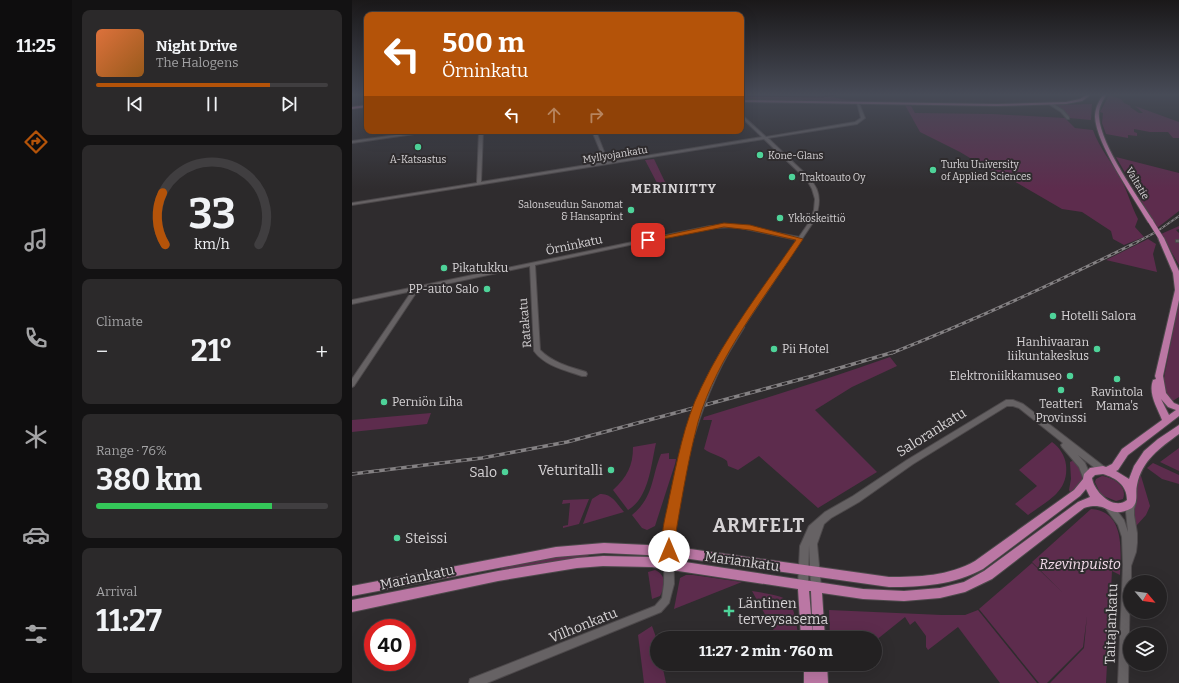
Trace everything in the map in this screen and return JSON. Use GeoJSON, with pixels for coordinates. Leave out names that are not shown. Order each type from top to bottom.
{"type":"FeatureCollection","features":[{"type":"Feature","properties":{"kind":"main road","name":"Valtatie"},"geometry":{"type":"LineString","coordinates":[[1099,126],[1102,138],[1161,238],[1179,279]]}},
{"type":"Feature","properties":{"kind":"main road"},"geometry":{"type":"LineString","coordinates":[[1167,421],[1156,393],[1156,381],[1159,376],[1178,290],[1176,271]]}},
{"type":"Feature","properties":{"kind":"main road"},"geometry":{"type":"LineString","coordinates":[[1159,376],[1162,394],[1171,405],[1179,408]]}},
{"type":"Feature","properties":{"kind":"main road"},"geometry":{"type":"LineString","coordinates":[[1179,412],[1125,452],[1115,467],[1093,471],[1087,479],[1091,492],[1104,503],[1122,508],[1128,506],[1132,502],[1131,490],[1133,476],[1141,460],[1149,451],[1179,429]]}},
{"type":"Feature","properties":{"kind":"main road"},"geometry":{"type":"LineString","coordinates":[[1105,470],[1121,478],[1131,490]]}},
{"type":"Feature","properties":{"kind":"main road","name":"Mariankatu"},"geometry":{"type":"LineString","coordinates":[[352,591],[556,552],[604,548],[669,551],[862,579],[901,583],[934,580],[957,575],[979,565],[1077,493],[1087,479]]}},
{"type":"Feature","properties":{"kind":"main road","name":"Mariankatu"},"geometry":{"type":"LineString","coordinates":[[352,606],[491,578],[577,563],[603,561],[645,562],[669,565],[863,594],[904,596],[940,593],[965,587],[988,575],[1081,505],[1092,500],[1104,503]]}},
{"type":"Feature","properties":{"kind":"main road"},"geometry":{"type":"LineString","coordinates":[[803,585],[806,631]]}},
{"type":"Feature","properties":{"kind":"main road"},"geometry":{"type":"LineString","coordinates":[[816,587],[819,631]]}},
{"type":"Feature","properties":{"kind":"main road"},"geometry":{"type":"LineString","coordinates":[[810,671],[810,683]]}},
{"type":"Feature","properties":{"kind":"main road"},"geometry":{"type":"LineString","coordinates":[[821,671],[822,683]]}},
{"type":"Feature","properties":{"kind":"street","name":"Vilhonkatu"},"geometry":{"type":"LineString","coordinates":[[474,683],[658,609],[666,600],[669,565],[669,534],[680,472],[693,421],[705,389],[715,369],[742,324],[800,239],[816,212],[818,198],[809,179],[752,126]]}},
{"type":"Feature","properties":{"kind":"street","name":"Myllyojankatu"},"geometry":{"type":"LineString","coordinates":[[352,204],[839,126]]}},
{"type":"Feature","properties":{"kind":"street"},"geometry":{"type":"LineString","coordinates":[[352,142],[411,134]]}},
{"type":"Feature","properties":{"kind":"street"},"geometry":{"type":"LineString","coordinates":[[479,184],[481,134]]}},
{"type":"Feature","properties":{"kind":"street"},"geometry":{"type":"LineString","coordinates":[[595,134],[607,163]]}},
{"type":"Feature","properties":{"kind":"street","name":"Örninkatu"},"geometry":{"type":"LineString","coordinates":[[352,302],[724,225],[750,228],[800,239]]}},
{"type":"Feature","properties":{"kind":"street","name":"Ratakatu"},"geometry":{"type":"LineString","coordinates":[[532,264],[537,350],[542,357],[584,374]]}},
{"type":"Feature","properties":{"kind":"street"},"geometry":{"type":"LineString","coordinates":[[352,384],[416,289]]}},
{"type":"Feature","properties":{"kind":"street","name":"Salorankatu"},"geometry":{"type":"LineString","coordinates":[[803,585],[804,546],[812,529],[820,522],[910,462],[1006,403],[1013,403],[1020,406],[1057,436],[1105,470]]}},
{"type":"Feature","properties":{"kind":"street","name":"Salorankatu"},"geometry":{"type":"LineString","coordinates":[[1057,436],[1082,464],[1087,479]]}},
{"type":"Feature","properties":{"kind":"street","name":"Taitajankatu"},"geometry":{"type":"LineString","coordinates":[[1127,566],[1132,556],[1133,544],[1129,514],[1132,502]]}},
{"type":"Feature","properties":{"kind":"street","name":"Taitajankatu"},"geometry":{"type":"LineString","coordinates":[[1104,503],[1120,520],[1125,531],[1127,566],[1123,683]]}},
{"type":"Feature","properties":{"kind":"street"},"geometry":{"type":"LineString","coordinates":[[816,587],[813,544],[820,522]]}},
{"type":"Feature","properties":{"kind":"green space"},"geometry":{"type":"Polygon","coordinates":[[[917,126],[1073,126],[1075,128],[1093,130],[1123,184],[1138,219],[1135,227],[1144,237],[1124,245],[1113,239],[1111,231],[1082,212],[1062,209],[1007,177],[990,170],[960,152],[920,132],[917,126]]]}},
{"type":"Feature","properties":{"kind":"green space"},"geometry":{"type":"Polygon","coordinates":[[[1103,126],[1179,126],[1179,138],[1173,138],[1168,132],[1150,132],[1134,129],[1137,136],[1128,135],[1128,138],[1106,134],[1103,126]]]}},
{"type":"Feature","properties":{"kind":"green space"},"geometry":{"type":"Polygon","coordinates":[[[1116,157],[1179,173],[1179,211],[1157,228],[1116,157]]]}},
{"type":"Feature","properties":{"kind":"green space"},"geometry":{"type":"Polygon","coordinates":[[[654,159],[665,182],[657,183],[645,160],[654,159]]]}},
{"type":"Feature","properties":{"kind":"green space"},"geometry":{"type":"Polygon","coordinates":[[[1179,226],[1179,229],[1176,230],[1179,233],[1179,265],[1161,234],[1179,226]]]}},
{"type":"Feature","properties":{"kind":"green space"},"geometry":{"type":"Polygon","coordinates":[[[1148,239],[1156,244],[1153,254],[1157,272],[1106,260],[1148,239]]]}},
{"type":"Feature","properties":{"kind":"green space"},"geometry":{"type":"Polygon","coordinates":[[[1179,300],[1179,397],[1171,402],[1164,393],[1163,383],[1179,300]]]}},
{"type":"Feature","properties":{"kind":"green space"},"geometry":{"type":"Polygon","coordinates":[[[890,357],[897,366],[852,387],[815,410],[877,472],[818,508],[759,456],[738,470],[728,466],[727,461],[724,459],[704,449],[712,420],[703,420],[704,417],[821,381],[890,357]]]}},
{"type":"Feature","properties":{"kind":"green space"},"geometry":{"type":"Polygon","coordinates":[[[431,413],[427,424],[352,432],[352,420],[431,413]]]}},
{"type":"Feature","properties":{"kind":"green space"},"geometry":{"type":"Polygon","coordinates":[[[1052,442],[1057,446],[1064,458],[1066,474],[1064,482],[1055,495],[1028,515],[1015,504],[1037,486],[1019,470],[1052,442]]]}},
{"type":"Feature","properties":{"kind":"green space"},"geometry":{"type":"Polygon","coordinates":[[[656,443],[645,489],[641,498],[628,510],[613,490],[628,471],[632,460],[633,447],[656,443]]]}},
{"type":"Feature","properties":{"kind":"green space"},"geometry":{"type":"Polygon","coordinates":[[[1179,448],[1179,471],[1160,462],[1179,448]]]}},
{"type":"Feature","properties":{"kind":"green space"},"geometry":{"type":"Polygon","coordinates":[[[669,453],[669,459],[676,459],[675,464],[655,526],[647,530],[642,528],[632,515],[639,508],[648,494],[661,454],[669,453]]]}},
{"type":"Feature","properties":{"kind":"green space"},"geometry":{"type":"Polygon","coordinates":[[[1076,459],[1084,475],[1083,480],[1071,494],[1069,490],[1071,479],[1070,462],[1076,459]]]}},
{"type":"Feature","properties":{"kind":"green space"},"geometry":{"type":"Polygon","coordinates":[[[1153,463],[1179,475],[1179,484],[1162,479],[1147,468],[1153,463]]]}},
{"type":"Feature","properties":{"kind":"green space"},"geometry":{"type":"Polygon","coordinates":[[[1139,474],[1141,476],[1150,506],[1146,515],[1136,526],[1133,520],[1132,500],[1139,474]]]}},
{"type":"Feature","properties":{"kind":"green space"},"geometry":{"type":"Polygon","coordinates":[[[1102,476],[1114,480],[1121,486],[1124,494],[1123,499],[1116,501],[1101,495],[1095,482],[1096,479],[1102,476]]]}},
{"type":"Feature","properties":{"kind":"green space"},"geometry":{"type":"Polygon","coordinates":[[[600,494],[611,497],[624,512],[583,524],[592,499],[600,494]]]}},
{"type":"Feature","properties":{"kind":"green space"},"geometry":{"type":"Polygon","coordinates":[[[589,499],[579,524],[563,528],[563,526],[568,525],[570,503],[562,504],[563,500],[589,499]]]}},
{"type":"Feature","properties":{"kind":"green space","name":"Rzevinpuisto"},"geometry":{"type":"Polygon","coordinates":[[[1091,509],[1102,511],[1110,517],[1115,524],[1119,533],[1121,554],[1120,575],[1112,571],[1106,683],[1050,683],[1084,648],[1087,616],[1083,647],[1047,683],[1039,683],[979,609],[1032,563],[1062,592],[1032,562],[1091,509]]]}},
{"type":"Feature","properties":{"kind":"green space"},"geometry":{"type":"Polygon","coordinates":[[[593,553],[580,560],[502,570],[501,568],[546,557],[593,553]]]}},
{"type":"Feature","properties":{"kind":"green space"},"geometry":{"type":"Polygon","coordinates":[[[655,570],[662,575],[664,585],[660,596],[652,599],[648,572],[655,570]]]}},
{"type":"Feature","properties":{"kind":"green space"},"geometry":{"type":"Polygon","coordinates":[[[686,575],[742,582],[674,609],[680,578],[686,575]]]}},
{"type":"Feature","properties":{"kind":"green space"},"geometry":{"type":"Polygon","coordinates":[[[752,591],[776,595],[789,601],[794,614],[798,631],[774,631],[752,591]]]}},
{"type":"Feature","properties":{"kind":"green space"},"geometry":{"type":"Polygon","coordinates":[[[829,610],[965,615],[978,610],[1037,683],[1000,683],[958,627],[928,650],[926,647],[926,636],[915,621],[910,625],[905,617],[882,635],[882,631],[830,631],[829,610]]]}},
{"type":"Feature","properties":{"kind":"green space"},"geometry":{"type":"Polygon","coordinates":[[[652,626],[654,631],[650,631],[650,671],[663,671],[666,683],[644,683],[638,635],[652,626]]]}},
{"type":"Feature","properties":{"kind":"railway"},"geometry":{"type":"LineString","coordinates":[[1135,243],[1156,232],[1179,216]]}},
{"type":"Feature","properties":{"kind":"railway"},"geometry":{"type":"LineString","coordinates":[[892,353],[1016,300],[1135,243]]}},
{"type":"Feature","properties":{"kind":"railway"},"geometry":{"type":"LineString","coordinates":[[352,474],[482,458],[567,442],[809,377],[894,352]]}},
{"type":"Feature","properties":{"kind":"place","name":"A-Katsastus"},"geometry":{"type":"Point","coordinates":[418,147]}},
{"type":"Feature","properties":{"kind":"place","name":"Kone-Glans"},"geometry":{"type":"Point","coordinates":[760,155]}},
{"type":"Feature","properties":{"kind":"place","name":"Turku University of Applied Sciences"},"geometry":{"type":"Point","coordinates":[933,170]}},
{"type":"Feature","properties":{"kind":"place","name":"Traktoauto Oy"},"geometry":{"type":"Point","coordinates":[792,177]}},
{"type":"Feature","properties":{"kind":"place","name":"Salonseudun Sanomat & Hansaprint"},"geometry":{"type":"Point","coordinates":[631,210]}},
{"type":"Feature","properties":{"kind":"place","name":"Ykköskeittiö"},"geometry":{"type":"Point","coordinates":[780,218]}},
{"type":"Feature","properties":{"kind":"place","name":"Pikatukku"},"geometry":{"type":"Point","coordinates":[444,268]}},
{"type":"Feature","properties":{"kind":"place","name":"PP-auto Salo"},"geometry":{"type":"Point","coordinates":[487,289]}},
{"type":"Feature","properties":{"kind":"place","name":"Hotelli Salora"},"geometry":{"type":"Point","coordinates":[1053,316]}},
{"type":"Feature","properties":{"kind":"place","name":"Pii Hotel"},"geometry":{"type":"Point","coordinates":[774,349]}},
{"type":"Feature","properties":{"kind":"place","name":"Hanhivaaran liikuntakeskus"},"geometry":{"type":"Point","coordinates":[1097,349]}},
{"type":"Feature","properties":{"kind":"place","name":"Elektroniikkamuseo"},"geometry":{"type":"Point","coordinates":[1070,376]}},
{"type":"Feature","properties":{"kind":"place","name":"Ravintola Mama's"},"geometry":{"type":"Point","coordinates":[1117,379]}},
{"type":"Feature","properties":{"kind":"place","name":"Teatteri Provinssi"},"geometry":{"type":"Point","coordinates":[1061,390]}},
{"type":"Feature","properties":{"kind":"place","name":"Perniön Liha"},"geometry":{"type":"Point","coordinates":[384,402]}},
{"type":"Feature","properties":{"kind":"place","name":"Veturitalli"},"geometry":{"type":"Point","coordinates":[611,470]}},
{"type":"Feature","properties":{"kind":"place","name":"Salo"},"geometry":{"type":"Point","coordinates":[505,472]}},
{"type":"Feature","properties":{"kind":"place","name":"Steissi"},"geometry":{"type":"Point","coordinates":[397,538]}},
{"type":"Feature","properties":{"kind":"place","name":"Läntinen terveysasema"},"geometry":{"type":"Point","coordinates":[729,611]}},
{"type":"Feature","properties":{"kind":"district","name":"MERINIITTY"},"geometry":{"type":"Point","coordinates":[674,188]}},
{"type":"Feature","properties":{"kind":"district","name":"ARMFELT"},"geometry":{"type":"Point","coordinates":[759,525]}},
{"type":"Feature","properties":{"kind":"route"},"geometry":{"type":"LineString","coordinates":[[648,240],[724,225],[750,228],[800,239],[728,345],[705,389],[693,421],[680,472],[669,534],[669,551]]}}]}
